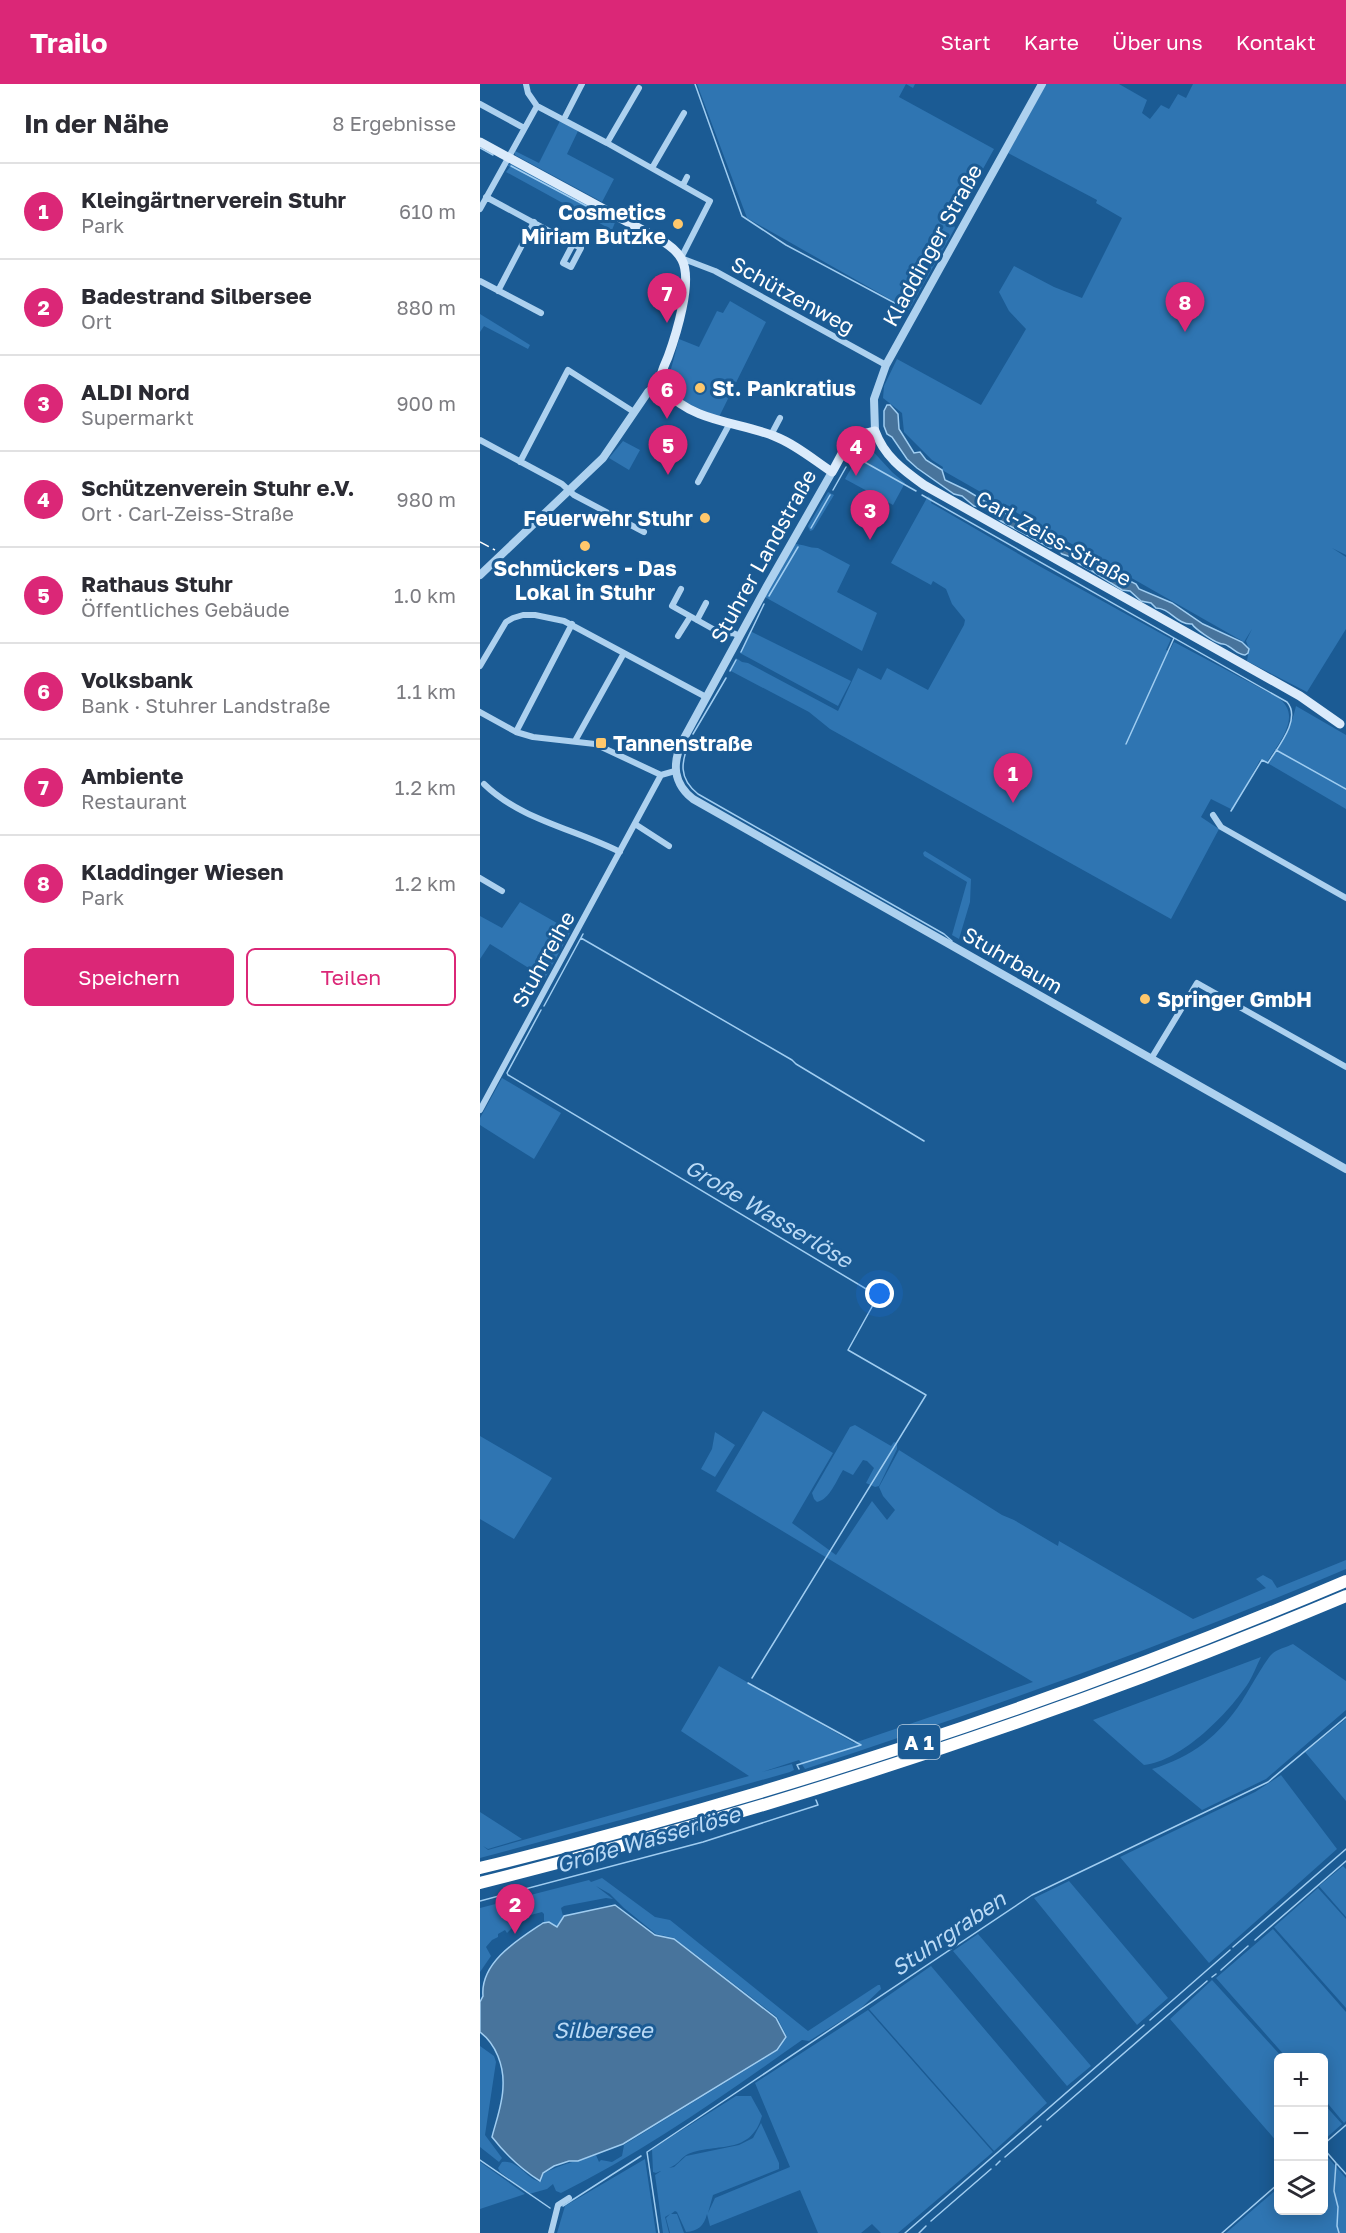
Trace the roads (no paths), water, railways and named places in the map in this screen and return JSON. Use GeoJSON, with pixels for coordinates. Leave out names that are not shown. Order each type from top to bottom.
{"type":"FeatureCollection","features":[{"type":"Feature","properties":{"kind":"highway","name":"A 1"},"geometry":{"type":"LineString","coordinates":[[480,1868],[679,1816],[904,1747],[1138,1664],[1346,1581]]}},
{"type":"Feature","properties":{"kind":"highway","name":"A 1"},"geometry":{"type":"LineString","coordinates":[[480,1883],[684,1829],[909,1760],[1120,1686],[1346,1596]]}},
{"type":"Feature","properties":{"kind":"main road"},"geometry":{"type":"LineString","coordinates":[[480,142],[662,241],[673,248],[681,258],[686,283],[674,338],[661,382]]}},
{"type":"Feature","properties":{"kind":"main road","name":"Stuhrer Landstraße"},"geometry":{"type":"LineString","coordinates":[[661,382],[665,391],[689,408],[708,418],[783,440],[832,472]]}},
{"type":"Feature","properties":{"kind":"main road"},"geometry":{"type":"LineString","coordinates":[[832,472],[852,439],[875,431]]}},
{"type":"Feature","properties":{"kind":"main road","name":"Carl-Zeiss-Straße"},"geometry":{"type":"LineString","coordinates":[[875,431],[878,441],[888,456],[924,485],[1312,703],[1343,726]]}},
{"type":"Feature","properties":{"kind":"street"},"geometry":{"type":"LineString","coordinates":[[526,84],[528,93],[537,106],[710,201],[681,258]]}},
{"type":"Feature","properties":{"kind":"street"},"geometry":{"type":"LineString","coordinates":[[564,119],[582,84]]}},
{"type":"Feature","properties":{"kind":"street","name":"Kladdinger Straße"},"geometry":{"type":"LineString","coordinates":[[875,431],[874,399],[886,365],[1042,84]]}},
{"type":"Feature","properties":{"kind":"street"},"geometry":{"type":"LineString","coordinates":[[608,143],[639,88]]}},
{"type":"Feature","properties":{"kind":"street"},"geometry":{"type":"LineString","coordinates":[[480,104],[524,128]]}},
{"type":"Feature","properties":{"kind":"street"},"geometry":{"type":"LineString","coordinates":[[480,210],[537,106]]}},
{"type":"Feature","properties":{"kind":"street"},"geometry":{"type":"LineString","coordinates":[[652,168],[684,113]]}},
{"type":"Feature","properties":{"kind":"street"},"geometry":{"type":"LineString","coordinates":[[683,185],[687,177]]}},
{"type":"Feature","properties":{"kind":"street"},"geometry":{"type":"LineString","coordinates":[[486,196],[573,244]]}},
{"type":"Feature","properties":{"kind":"street"},"geometry":{"type":"LineString","coordinates":[[498,291],[534,222]]}},
{"type":"Feature","properties":{"kind":"street","name":"Schützenweg"},"geometry":{"type":"LineString","coordinates":[[681,258],[715,271],[886,365]]}},
{"type":"Feature","properties":{"kind":"street"},"geometry":{"type":"LineString","coordinates":[[480,281],[541,313]]}},
{"type":"Feature","properties":{"kind":"street"},"geometry":{"type":"LineString","coordinates":[[520,462],[568,370],[634,412]]}},
{"type":"Feature","properties":{"kind":"street"},"geometry":{"type":"LineString","coordinates":[[480,575],[603,458],[648,392],[661,382]]}},
{"type":"Feature","properties":{"kind":"street"},"geometry":{"type":"LineString","coordinates":[[771,435],[780,418]]}},
{"type":"Feature","properties":{"kind":"street"},"geometry":{"type":"LineString","coordinates":[[698,482],[730,423]]}},
{"type":"Feature","properties":{"kind":"street"},"geometry":{"type":"LineString","coordinates":[[480,440],[644,532]]}},
{"type":"Feature","properties":{"kind":"street","name":"Stuhrer Landstraße"},"geometry":{"type":"LineString","coordinates":[[675,771],[679,749],[706,697],[832,472]]}},
{"type":"Feature","properties":{"kind":"street"},"geometry":{"type":"LineString","coordinates":[[681,589],[672,606],[722,634],[734,633],[740,636]]}},
{"type":"Feature","properties":{"kind":"street"},"geometry":{"type":"LineString","coordinates":[[697,620],[706,603]]}},
{"type":"Feature","properties":{"kind":"street"},"geometry":{"type":"LineString","coordinates":[[480,666],[501,628],[513,618],[535,615],[556,618],[572,624],[706,697]]}},
{"type":"Feature","properties":{"kind":"street"},"geometry":{"type":"LineString","coordinates":[[678,636],[690,617]]}},
{"type":"Feature","properties":{"kind":"street"},"geometry":{"type":"LineString","coordinates":[[516,732],[572,624]]}},
{"type":"Feature","properties":{"kind":"street"},"geometry":{"type":"LineString","coordinates":[[575,741],[624,652]]}},
{"type":"Feature","properties":{"kind":"street"},"geometry":{"type":"LineString","coordinates":[[480,712],[516,732],[548,740],[595,744],[662,775],[675,771]]}},
{"type":"Feature","properties":{"kind":"street","name":"Stuhrbaum"},"geometry":{"type":"LineString","coordinates":[[675,771],[682,789],[693,799],[1346,1169]]}},
{"type":"Feature","properties":{"kind":"street","name":"Stuhrreihe"},"geometry":{"type":"LineString","coordinates":[[480,1110],[662,775]]}},
{"type":"Feature","properties":{"kind":"street"},"geometry":{"type":"LineString","coordinates":[[484,784],[493,792],[543,821],[605,844],[620,852]]}},
{"type":"Feature","properties":{"kind":"street"},"geometry":{"type":"LineString","coordinates":[[1213,815],[1221,827],[1346,898]]}},
{"type":"Feature","properties":{"kind":"street"},"geometry":{"type":"LineString","coordinates":[[635,824],[669,846]]}},
{"type":"Feature","properties":{"kind":"street"},"geometry":{"type":"LineString","coordinates":[[480,878],[502,891]]}},
{"type":"Feature","properties":{"kind":"street"},"geometry":{"type":"LineString","coordinates":[[1151,1059],[1197,983],[1346,1067]]}},
{"type":"Feature","properties":{"kind":"street"},"geometry":{"type":"LineString","coordinates":[[551,2233],[558,2205],[568,2198]]}},
{"type":"Feature","properties":{"kind":"water"},"geometry":{"type":"Polygon","coordinates":[[[887,405],[890,405],[898,414],[899,429],[914,453],[920,452],[926,460],[942,470],[945,480],[1041,535],[1046,533],[1081,556],[1136,584],[1139,589],[1172,603],[1203,624],[1242,642],[1249,649],[1248,653],[1240,654],[1227,645],[1220,644],[1200,632],[1192,624],[1182,622],[1151,603],[1141,601],[1130,591],[1122,590],[1071,557],[1062,554],[1057,548],[1050,548],[1001,521],[984,508],[974,506],[962,496],[954,494],[917,468],[887,434],[884,426],[884,411],[887,405]]]}},
{"type":"Feature","properties":{"kind":"water","name":"Silbersee"},"geometry":{"type":"Polygon","coordinates":[[[615,1905],[655,1935],[674,1939],[776,2018],[786,2037],[777,2050],[623,2144],[578,2161],[569,2161],[554,2166],[543,2173],[540,2181],[514,2161],[492,2137],[502,2099],[503,2078],[495,2049],[480,2032],[480,2002],[484,1984],[494,1962],[523,1936],[543,1923],[549,1922],[557,1927],[564,1916],[615,1905]]]}},
{"type":"Feature","properties":{"kind":"waterway","name":"Große Wasserlöse"},"geometry":{"type":"LineString","coordinates":[[695,84],[742,216],[786,245],[906,309]]}},
{"type":"Feature","properties":{"kind":"waterway"},"geometry":{"type":"LineString","coordinates":[[480,148],[493,155]]}},
{"type":"Feature","properties":{"kind":"waterway"},"geometry":{"type":"LineString","coordinates":[[511,166],[611,219]]}},
{"type":"Feature","properties":{"kind":"waterway","name":"Große Wasserlöse"},"geometry":{"type":"LineString","coordinates":[[848,461],[859,447]]}},
{"type":"Feature","properties":{"kind":"waterway"},"geometry":{"type":"LineString","coordinates":[[852,455],[916,491]]}},
{"type":"Feature","properties":{"kind":"waterway","name":"Große Wasserlöse"},"geometry":{"type":"LineString","coordinates":[[833,490],[846,467]]}},
{"type":"Feature","properties":{"kind":"waterway","name":"Große Wasserlöse"},"geometry":{"type":"LineString","coordinates":[[811,528],[830,495]]}},
{"type":"Feature","properties":{"kind":"waterway"},"geometry":{"type":"LineString","coordinates":[[922,495],[1287,702],[1292,717],[1282,742],[1268,763],[1262,760],[1231,811]]}},
{"type":"Feature","properties":{"kind":"waterway","name":"Große Wasserlöse"},"geometry":{"type":"LineString","coordinates":[[769,596],[798,547]]}},
{"type":"Feature","properties":{"kind":"waterway","name":"Große Wasserlöse"},"geometry":{"type":"LineString","coordinates":[[741,652],[764,604]]}},
{"type":"Feature","properties":{"kind":"waterway"},"geometry":{"type":"LineString","coordinates":[[1126,744],[1174,638]]}},
{"type":"Feature","properties":{"kind":"waterway","name":"Große Wasserlöse"},"geometry":{"type":"LineString","coordinates":[[730,671],[736,660]]}},
{"type":"Feature","properties":{"kind":"waterway","name":"Große Wasserlöse"},"geometry":{"type":"LineString","coordinates":[[693,734],[726,678]]}},
{"type":"Feature","properties":{"kind":"waterway"},"geometry":{"type":"LineString","coordinates":[[690,740],[683,763],[684,776],[698,794],[944,934],[952,941]]}},
{"type":"Feature","properties":{"kind":"waterway"},"geometry":{"type":"LineString","coordinates":[[1276,750],[1346,789]]}},
{"type":"Feature","properties":{"kind":"waterway","name":"Große Wasserlöse"},"geometry":{"type":"LineString","coordinates":[[544,1006],[583,934]]}},
{"type":"Feature","properties":{"kind":"waterway"},"geometry":{"type":"LineString","coordinates":[[581,938],[792,1060],[924,1141]]}},
{"type":"Feature","properties":{"kind":"waterway","name":"Große Wasserlöse"},"geometry":{"type":"LineString","coordinates":[[541,1010],[508,1075],[878,1296],[848,1350],[926,1395],[752,1678]]}},
{"type":"Feature","properties":{"kind":"waterway","name":"Große Wasserlöse"},"geometry":{"type":"LineString","coordinates":[[748,1683],[861,1745],[797,1765],[799,1769]]}},
{"type":"Feature","properties":{"kind":"waterway","name":"Stuhrgraben"},"geometry":{"type":"LineString","coordinates":[[659,2233],[647,2152],[1032,1895],[1268,1782],[1346,1717]]}},
{"type":"Feature","properties":{"kind":"waterway","name":"Große Wasserlöse"},"geometry":{"type":"LineString","coordinates":[[480,1901],[703,1842],[818,1805],[816,1800]]}},
{"type":"Feature","properties":{"kind":"waterway"},"geometry":{"type":"LineString","coordinates":[[1233,1947],[1346,1849]]}},
{"type":"Feature","properties":{"kind":"waterway"},"geometry":{"type":"LineString","coordinates":[[1255,1940],[1346,1861]]}},
{"type":"Feature","properties":{"kind":"waterway"},"geometry":{"type":"LineString","coordinates":[[1221,1970],[1248,1946]]}},
{"type":"Feature","properties":{"kind":"waterway"},"geometry":{"type":"LineString","coordinates":[[1150,2020],[1230,1950]]}},
{"type":"Feature","properties":{"kind":"waterway"},"geometry":{"type":"LineString","coordinates":[[1212,1977],[1216,1974]]}},
{"type":"Feature","properties":{"kind":"waterway"},"geometry":{"type":"LineString","coordinates":[[1047,2120],[1207,1981]]}},
{"type":"Feature","properties":{"kind":"waterway"},"geometry":{"type":"LineString","coordinates":[[905,2233],[1144,2025]]}},
{"type":"Feature","properties":{"kind":"waterway"},"geometry":{"type":"LineString","coordinates":[[1328,2141],[1346,2125]]}},
{"type":"Feature","properties":{"kind":"waterway"},"geometry":{"type":"LineString","coordinates":[[1005,2157],[1041,2126]]}},
{"type":"Feature","properties":{"kind":"waterway"},"geometry":{"type":"LineString","coordinates":[[1328,2154],[1336,2163],[1334,2191],[1338,2207],[1339,2233]]}},
{"type":"Feature","properties":{"kind":"waterway"},"geometry":{"type":"LineString","coordinates":[[563,2206],[641,2156]]}},
{"type":"Feature","properties":{"kind":"waterway"},"geometry":{"type":"LineString","coordinates":[[480,2160],[550,2208]]}},
{"type":"Feature","properties":{"kind":"waterway"},"geometry":{"type":"LineString","coordinates":[[996,2165],[1000,2161]]}},
{"type":"Feature","properties":{"kind":"waterway"},"geometry":{"type":"LineString","coordinates":[[1337,2164],[1346,2174]]}},
{"type":"Feature","properties":{"kind":"waterway"},"geometry":{"type":"LineString","coordinates":[[931,2221],[991,2169]]}},
{"type":"Feature","properties":{"kind":"waterway"},"geometry":{"type":"LineString","coordinates":[[1222,2233],[1274,2188]]}},
{"type":"Feature","properties":{"kind":"waterway"},"geometry":{"type":"LineString","coordinates":[[919,2233],[926,2226]]}},
{"type":"Feature","properties":{"kind":"railway"},"geometry":{"type":"LineString","coordinates":[[480,542],[495,550]]}},
{"type":"Feature","properties":{"kind":"place","name":"Cosmetics Miriam Butzke"},"geometry":{"type":"Point","coordinates":[678,224]}},
{"type":"Feature","properties":{"kind":"place","name":"Ambiente"},"geometry":{"type":"Point","coordinates":[667,323]}},
{"type":"Feature","properties":{"kind":"place","name":"Kladdinger Wiesen"},"geometry":{"type":"Point","coordinates":[1185,332]}},
{"type":"Feature","properties":{"kind":"place","name":"St. Pankratius"},"geometry":{"type":"Point","coordinates":[700,388]}},
{"type":"Feature","properties":{"kind":"place","name":"Volksbank"},"geometry":{"type":"Point","coordinates":[667,419]}},
{"type":"Feature","properties":{"kind":"place","name":"Rathaus Stuhr"},"geometry":{"type":"Point","coordinates":[668,475]}},
{"type":"Feature","properties":{"kind":"place","name":"Schützenverein Stuhr e.V."},"geometry":{"type":"Point","coordinates":[856,476]}},
{"type":"Feature","properties":{"kind":"place","name":"Feuerwehr Stuhr"},"geometry":{"type":"Point","coordinates":[705,518]}},
{"type":"Feature","properties":{"kind":"place","name":"ALDI Nord"},"geometry":{"type":"Point","coordinates":[870,540]}},
{"type":"Feature","properties":{"kind":"place","name":"Schmückers - Das Lokal in Stuhr"},"geometry":{"type":"Point","coordinates":[585,546]}},
{"type":"Feature","properties":{"kind":"place","name":"Tannenstraße"},"geometry":{"type":"Point","coordinates":[601,743]}},
{"type":"Feature","properties":{"kind":"place","name":"Kleingärtnerverein Stuhr"},"geometry":{"type":"Point","coordinates":[1013,803]}},
{"type":"Feature","properties":{"kind":"place","name":"Springer GmbH"},"geometry":{"type":"Point","coordinates":[1145,999]}},
{"type":"Feature","properties":{"kind":"place","name":"Badestrand Silbersee"},"geometry":{"type":"Point","coordinates":[515,1934]}}]}
